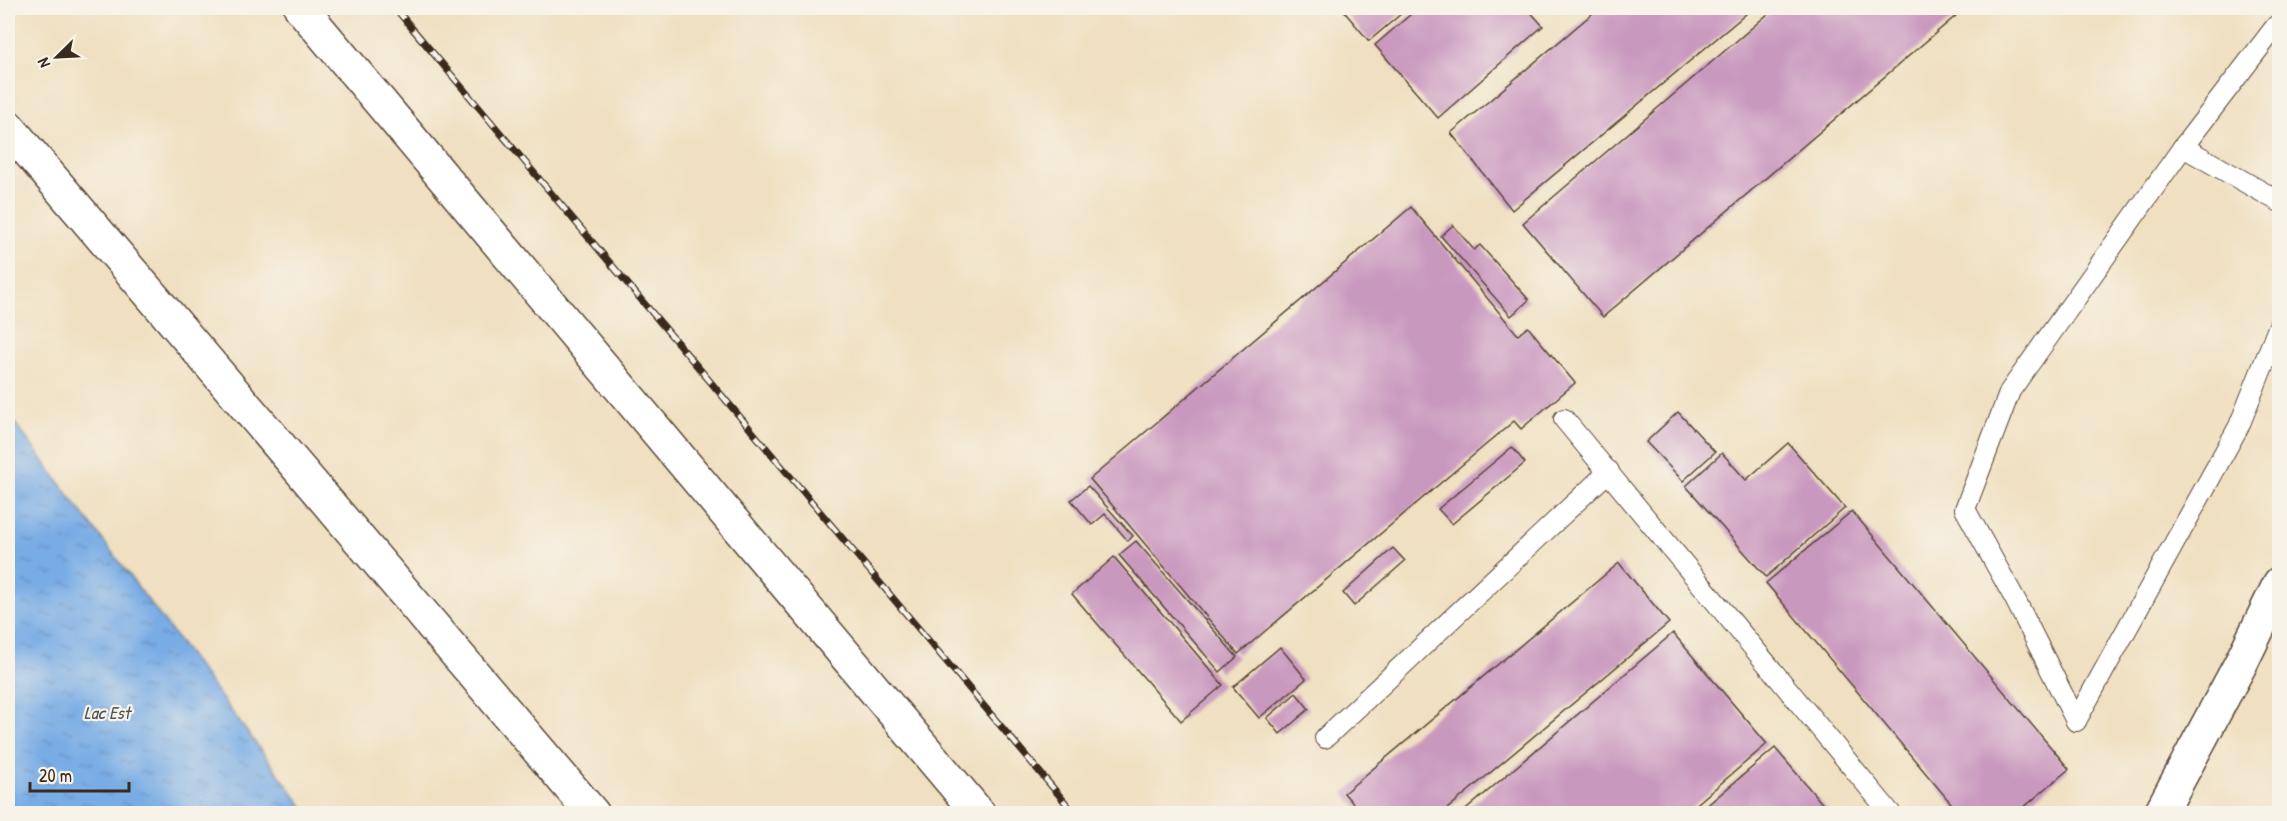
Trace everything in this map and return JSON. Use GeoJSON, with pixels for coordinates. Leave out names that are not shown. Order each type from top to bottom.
{"type":"FeatureCollection","features":[{"type":"Feature","properties":{"kind":"street"},"geometry":{"type":"LineString","coordinates":[[301,8],[979,813]]}},
{"type":"Feature","properties":{"kind":"street"},"geometry":{"type":"LineString","coordinates":[[8,127],[593,813]]}},
{"type":"Feature","properties":{"kind":"street"},"geometry":{"type":"LineString","coordinates":[[2160,813],[2280,583]]}},
{"type":"Feature","properties":{"kind":"lane"},"geometry":{"type":"LineString","coordinates":[[2280,26],[2276,26],[2183,147],[2010,391],[1965,509],[2016,601],[2076,721],[2239,426],[2280,323]]}},
{"type":"Feature","properties":{"kind":"lane"},"geometry":{"type":"LineString","coordinates":[[2183,147],[2280,202]]}},
{"type":"Feature","properties":{"kind":"lane"},"geometry":{"type":"LineString","coordinates":[[1564,419],[1891,813]]}},
{"type":"Feature","properties":{"kind":"lane"},"geometry":{"type":"LineString","coordinates":[[1324,738],[1609,471]]}},
{"type":"Feature","properties":{"kind":"water","name":"Lac Est"},"geometry":{"type":"Polygon","coordinates":[[[8,414],[308,813],[8,813],[8,414]]]}},
{"type":"Feature","properties":{"kind":"building"},"geometry":{"type":"Polygon","coordinates":[[[1341,8],[1408,8],[1369,41],[1341,8]]]}},
{"type":"Feature","properties":{"kind":"building"},"geometry":{"type":"Polygon","coordinates":[[[1418,8],[1527,8],[1543,26],[1438,118],[1375,45],[1418,8]]]}},
{"type":"Feature","properties":{"kind":"building"},"geometry":{"type":"Polygon","coordinates":[[[1599,8],[1753,8],[1512,210],[1451,133],[1599,8]]]}},
{"type":"Feature","properties":{"kind":"building"},"geometry":{"type":"Polygon","coordinates":[[[1775,8],[1965,8],[1603,317],[1523,223],[1775,8]]]}},
{"type":"Feature","properties":{"kind":"building"},"geometry":{"type":"Polygon","coordinates":[[[1411,207],[1518,335],[1528,327],[1575,383],[1521,429],[1514,421],[1238,654],[1090,479],[1411,207]]]}},
{"type":"Feature","properties":{"kind":"building"},"geometry":{"type":"Polygon","coordinates":[[[1453,225],[1474,250],[1480,245],[1529,300],[1511,316],[1441,236],[1453,225]]]}},
{"type":"Feature","properties":{"kind":"building"},"geometry":{"type":"Polygon","coordinates":[[[1678,412],[1715,452],[1683,481],[1646,442],[1678,412]]]}},
{"type":"Feature","properties":{"kind":"building"},"geometry":{"type":"Polygon","coordinates":[[[1788,443],[1845,508],[1766,577],[1686,486],[1722,453],[1746,480],[1788,443]]]}},
{"type":"Feature","properties":{"kind":"building"},"geometry":{"type":"Polygon","coordinates":[[[1512,447],[1525,463],[1452,524],[1438,509],[1512,447]]]}},
{"type":"Feature","properties":{"kind":"building"},"geometry":{"type":"Polygon","coordinates":[[[1088,486],[1133,536],[1128,541],[1105,514],[1092,525],[1071,500],[1088,486]]]}},
{"type":"Feature","properties":{"kind":"building"},"geometry":{"type":"Polygon","coordinates":[[[1852,511],[2069,769],[2016,814],[1960,814],[1766,583],[1852,511]]]}},
{"type":"Feature","properties":{"kind":"building"},"geometry":{"type":"Polygon","coordinates":[[[1136,541],[1237,657],[1220,672],[1119,555],[1136,541]]]}},
{"type":"Feature","properties":{"kind":"building"},"geometry":{"type":"Polygon","coordinates":[[[1393,548],[1405,561],[1354,606],[1343,593],[1393,548]]]}},
{"type":"Feature","properties":{"kind":"building"},"geometry":{"type":"Polygon","coordinates":[[[1114,557],[1223,685],[1181,721],[1072,594],[1114,557]]]}},
{"type":"Feature","properties":{"kind":"building"},"geometry":{"type":"Polygon","coordinates":[[[1619,563],[1669,623],[1441,814],[1362,814],[1344,793],[1619,563]]]}},
{"type":"Feature","properties":{"kind":"building"},"geometry":{"type":"Polygon","coordinates":[[[1673,633],[1767,744],[1685,814],[1461,814],[1673,633]]]}},
{"type":"Feature","properties":{"kind":"building"},"geometry":{"type":"Polygon","coordinates":[[[1280,647],[1306,679],[1259,718],[1233,687],[1280,647]]]}},
{"type":"Feature","properties":{"kind":"building"},"geometry":{"type":"Polygon","coordinates":[[[1296,693],[1309,709],[1280,734],[1267,718],[1296,693]]]}},
{"type":"Feature","properties":{"kind":"building"},"geometry":{"type":"Polygon","coordinates":[[[1775,748],[1831,814],[1697,814],[1775,748]]]}},
{"type":"Feature","properties":{"kind":"railway"},"geometry":{"type":"LineString","coordinates":[[395,8],[1075,814]]}}]}
